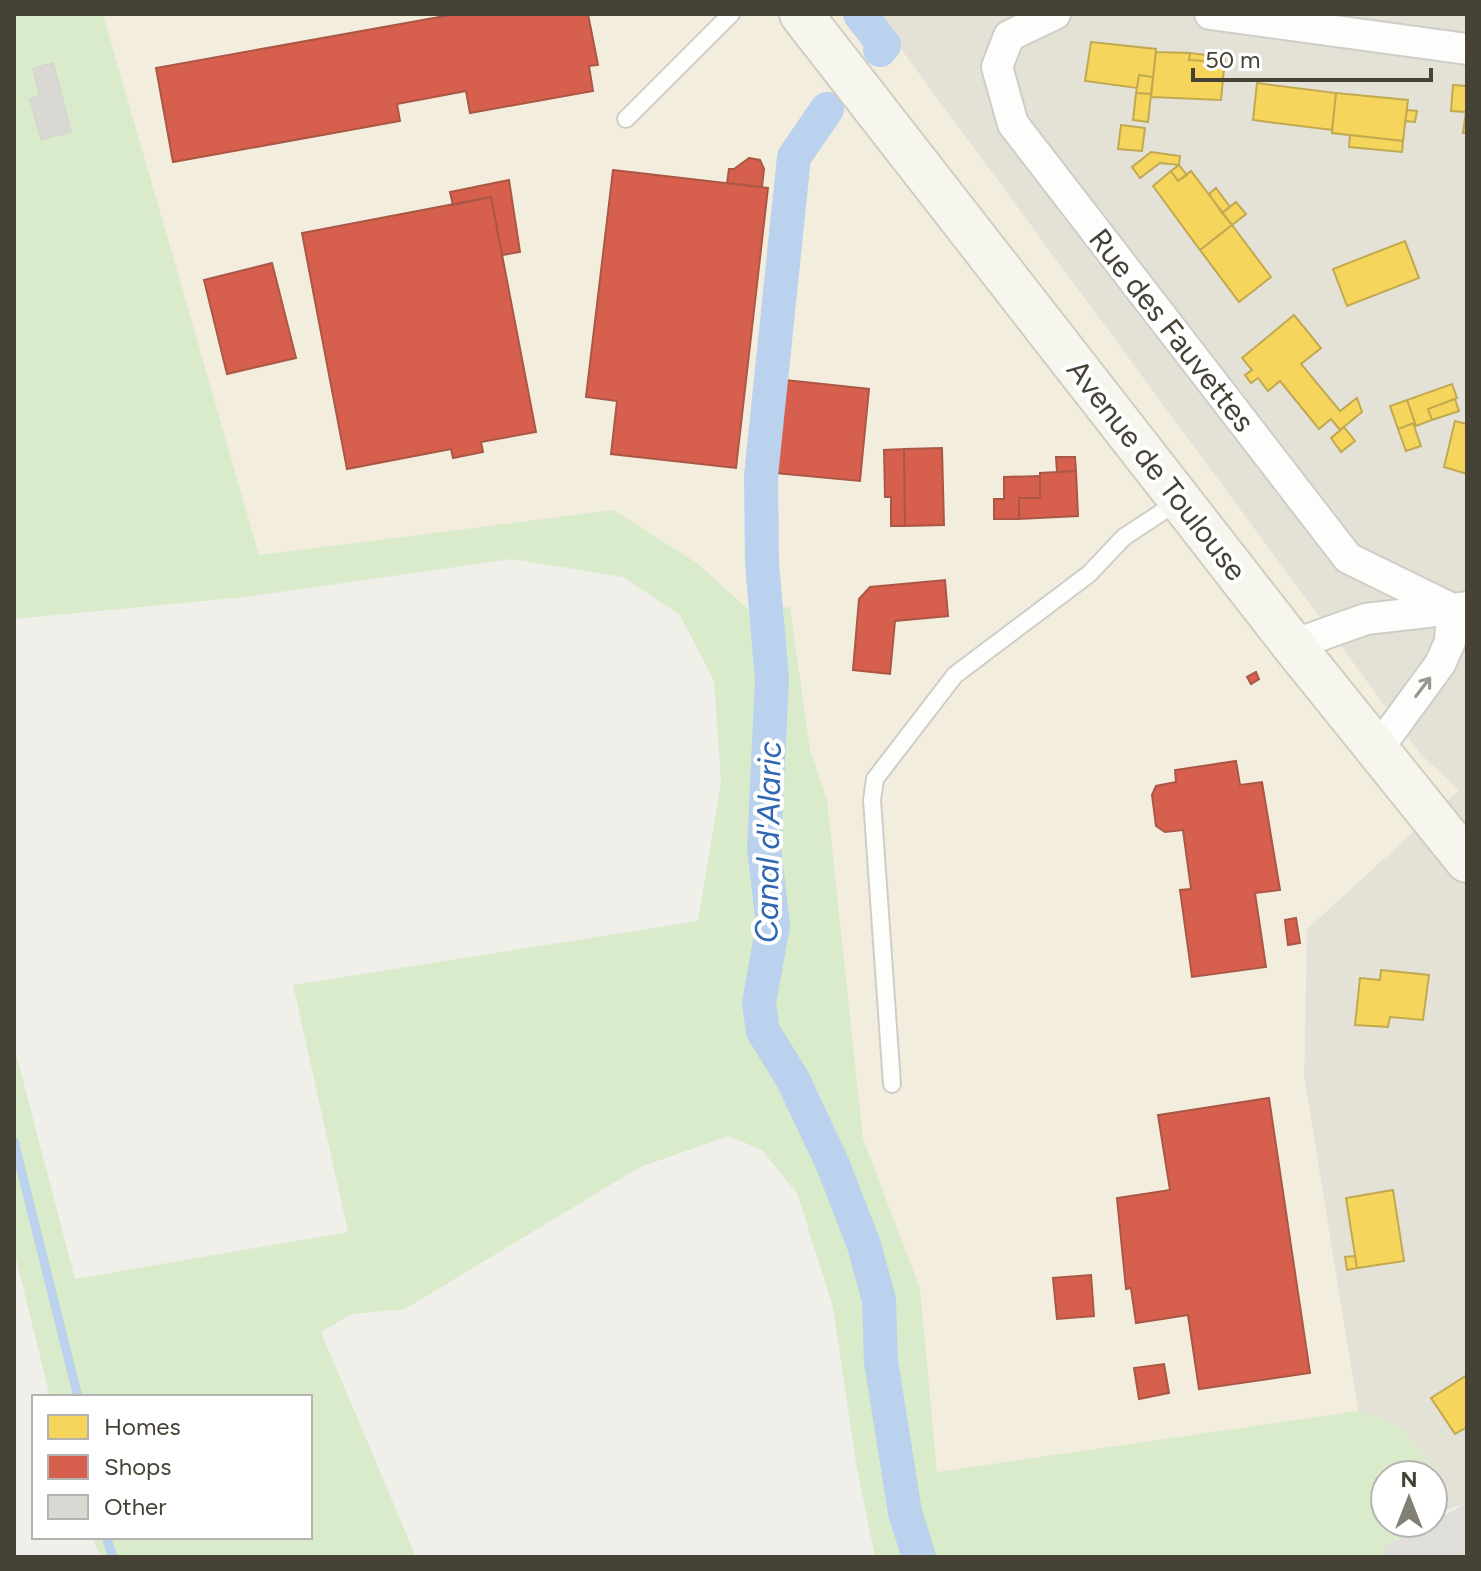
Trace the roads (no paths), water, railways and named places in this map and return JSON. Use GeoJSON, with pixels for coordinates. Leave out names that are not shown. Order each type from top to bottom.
{"type":"FeatureCollection","features":[{"type":"Feature","properties":{"kind":"main road","name":"Avenue de Toulouse"},"geometry":{"type":"LineString","coordinates":[[801,14],[851,74],[1293,645],[1467,861]]}},
{"type":"Feature","properties":{"kind":"street","name":"Rue des Fauvettes"},"geometry":{"type":"LineString","coordinates":[[1055,14],[1009,36],[1005,46],[997,67],[1013,124],[1348,558],[1460,608]]}},
{"type":"Feature","properties":{"kind":"street"},"geometry":{"type":"LineString","coordinates":[[1210,14],[1467,49]]}},
{"type":"Feature","properties":{"kind":"street"},"geometry":{"type":"LineString","coordinates":[[1293,645],[1366,619],[1460,608],[1440,664],[1377,750]]}},
{"type":"Feature","properties":{"kind":"lane"},"geometry":{"type":"LineString","coordinates":[[626,119],[731,14]]}},
{"type":"Feature","properties":{"kind":"lane"},"geometry":{"type":"LineString","coordinates":[[892,1084],[872,800],[875,779],[955,675],[1089,574],[1124,537],[1180,500]]}},
{"type":"Feature","properties":{"kind":"waterway","name":"Canal d'Alaric"},"geometry":{"type":"LineString","coordinates":[[860,14],[884,45],[880,50]]}},
{"type":"Feature","properties":{"kind":"waterway","name":"Canal d'Alaric"},"geometry":{"type":"LineString","coordinates":[[827,109],[794,157],[761,476],[762,563],[772,679],[764,848],[773,925],[759,1003],[763,1031],[793,1080],[833,1165],[864,1245],[879,1300],[881,1362],[905,1512],[919,1557]]}},
{"type":"Feature","properties":{"kind":"waterway"},"geometry":{"type":"LineString","coordinates":[[14,1141],[78,1395]]}},
{"type":"Feature","properties":{"kind":"waterway"},"geometry":{"type":"LineString","coordinates":[[107,1539],[113,1557]]}}]}
